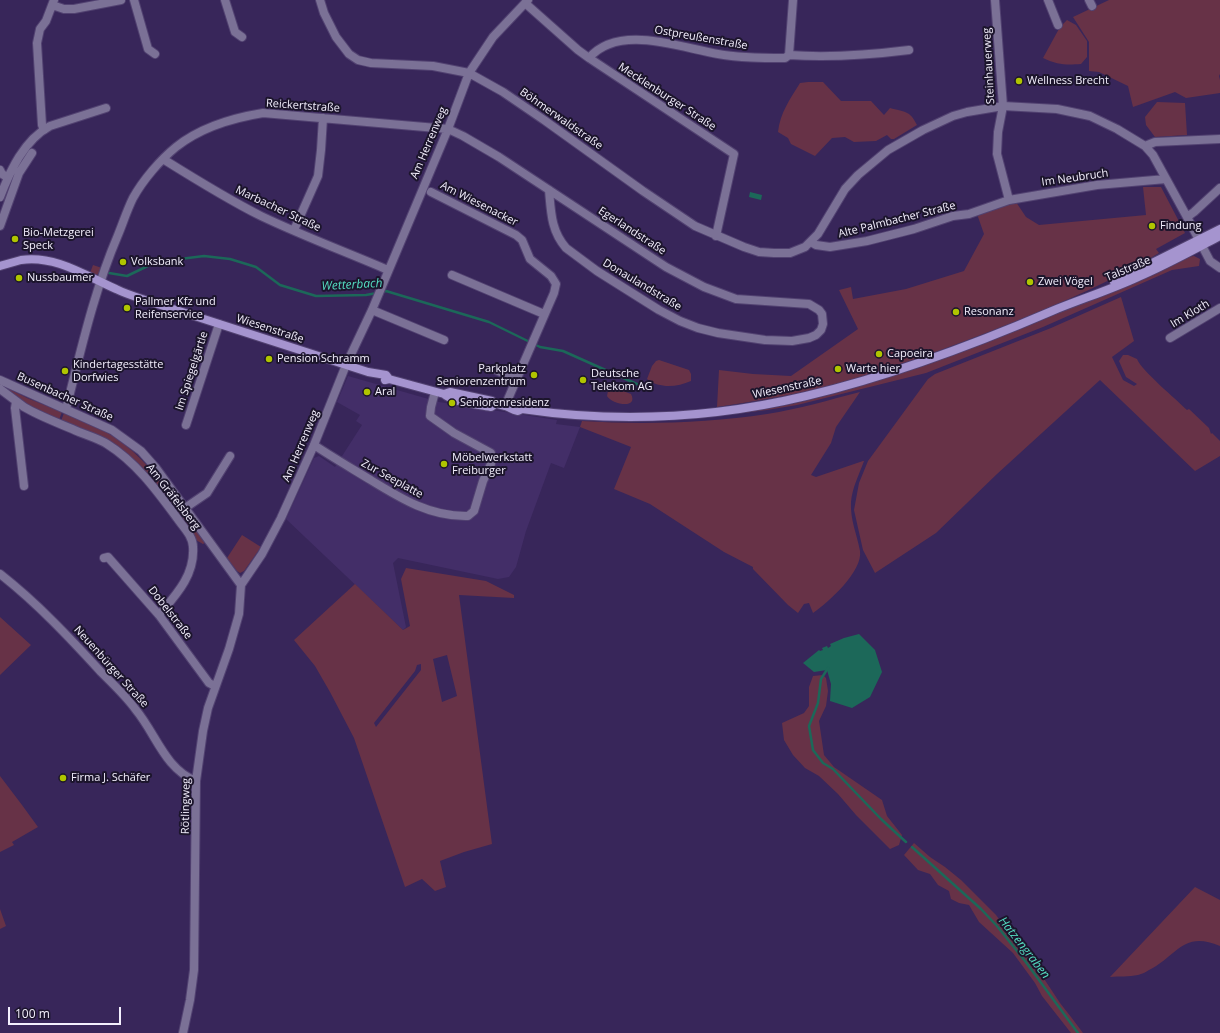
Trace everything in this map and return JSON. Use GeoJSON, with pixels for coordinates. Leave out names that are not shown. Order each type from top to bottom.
{"type":"FeatureCollection","features":[{"type":"Feature","properties":{"kind":"main road","name":"Talstraße"},"geometry":{"type":"LineString","coordinates":[[1200,243],[1220,229]]}},
{"type":"Feature","properties":{"kind":"main road","name":"Talstraße"},"geometry":{"type":"LineString","coordinates":[[1066,305],[1080,297],[1200,243],[1220,236]]}},
{"type":"Feature","properties":{"kind":"main road","name":"Wiesenstraße"},"geometry":{"type":"LineString","coordinates":[[0,266],[22,260],[52,262],[66,266],[142,299],[374,374],[378,378],[385,380],[389,379],[444,394],[450,392],[492,401],[495,404],[506,406],[512,410],[518,411],[522,409],[591,416],[664,416],[724,411],[779,402],[836,389],[910,366],[974,343],[1066,305]]}},
{"type":"Feature","properties":{"kind":"street"},"geometry":{"type":"LineString","coordinates":[[44,130],[37,43],[40,29],[46,21],[53,3],[64,9],[74,9],[121,0]]}},
{"type":"Feature","properties":{"kind":"street"},"geometry":{"type":"LineString","coordinates":[[134,0],[148,49],[156,54]]}},
{"type":"Feature","properties":{"kind":"street"},"geometry":{"type":"LineString","coordinates":[[225,0],[235,32],[242,37]]}},
{"type":"Feature","properties":{"kind":"street","name":"Böhmerwaldstraße"},"geometry":{"type":"LineString","coordinates":[[320,0],[324,13],[336,37],[349,54],[358,60],[371,63],[433,66],[469,73],[502,92],[544,120],[643,191],[695,226],[716,236],[759,252],[790,253],[807,245]]}},
{"type":"Feature","properties":{"kind":"street"},"geometry":{"type":"LineString","coordinates":[[789,55],[793,0]]}},
{"type":"Feature","properties":{"kind":"street","name":"Steinhauerweg"},"geometry":{"type":"LineString","coordinates":[[995,0],[1003,106],[996,154],[1009,200]]}},
{"type":"Feature","properties":{"kind":"street"},"geometry":{"type":"LineString","coordinates":[[1048,0],[1058,25]]}},
{"type":"Feature","properties":{"kind":"street","name":"Am Herrenweg"},"geometry":{"type":"LineString","coordinates":[[241,585],[270,541],[314,445],[346,365],[372,310],[448,129],[469,73],[493,37],[527,1]]}},
{"type":"Feature","properties":{"kind":"street","name":"Mecklenburger Straße"},"geometry":{"type":"LineString","coordinates":[[527,1],[589,58],[734,154],[716,236]]}},
{"type":"Feature","properties":{"kind":"street","name":"Ostpreußenstraße"},"geometry":{"type":"LineString","coordinates":[[589,58],[596,50],[609,44],[621,41],[643,40],[662,41],[718,54],[750,58],[785,58],[789,55],[868,55],[909,50]]}},
{"type":"Feature","properties":{"kind":"street"},"geometry":{"type":"LineString","coordinates":[[807,245],[818,234],[845,189],[858,175],[888,150],[922,130],[953,116],[966,112],[1003,106],[1057,109],[1090,116],[1102,121],[1145,146],[1153,155],[1210,261],[1220,268]]}},
{"type":"Feature","properties":{"kind":"street"},"geometry":{"type":"LineString","coordinates":[[0,197],[7,177],[26,147],[44,130],[50,126],[106,108]]}},
{"type":"Feature","properties":{"kind":"street","name":"Reickertstraße"},"geometry":{"type":"LineString","coordinates":[[66,409],[96,294],[112,249],[133,198],[143,183],[163,159],[176,147],[194,135],[225,121],[241,116],[263,113],[448,129]]}},
{"type":"Feature","properties":{"kind":"street"},"geometry":{"type":"LineString","coordinates":[[294,230],[318,176],[323,118]]}},
{"type":"Feature","properties":{"kind":"street","name":"Egerlandstraße"},"geometry":{"type":"LineString","coordinates":[[448,129],[499,157],[666,267],[704,287],[736,299],[797,302],[809,304],[819,310]]}},
{"type":"Feature","properties":{"kind":"street"},"geometry":{"type":"LineString","coordinates":[[1145,146],[1155,142],[1220,139]]}},
{"type":"Feature","properties":{"kind":"street"},"geometry":{"type":"LineString","coordinates":[[0,226],[20,173],[32,153]]}},
{"type":"Feature","properties":{"kind":"street","name":"Marbacher Straße"},"geometry":{"type":"LineString","coordinates":[[163,159],[234,202],[294,230],[388,270]]}},
{"type":"Feature","properties":{"kind":"street"},"geometry":{"type":"LineString","coordinates":[[0,170],[2,174],[7,177]]}},
{"type":"Feature","properties":{"kind":"street","name":"Im Neubruch"},"geometry":{"type":"LineString","coordinates":[[988,207],[1009,200],[1097,185],[1166,179]]}},
{"type":"Feature","properties":{"kind":"street"},"geometry":{"type":"LineString","coordinates":[[1187,216],[1194,212],[1220,188]]}},
{"type":"Feature","properties":{"kind":"street","name":"Donaulandstraße"},"geometry":{"type":"LineString","coordinates":[[549,190],[551,218],[559,240],[566,248],[633,294],[680,321],[718,333],[765,340],[792,341],[809,338],[816,335],[821,330],[823,319],[819,310]]}},
{"type":"Feature","properties":{"kind":"street","name":"Am Wiesenacker"},"geometry":{"type":"LineString","coordinates":[[431,192],[516,235],[522,240],[530,258],[552,276],[556,284],[554,294],[544,314],[506,406]]}},
{"type":"Feature","properties":{"kind":"street","name":"Alte Palmbacher Straße"},"geometry":{"type":"LineString","coordinates":[[807,245],[830,247],[867,241],[914,229],[953,216],[969,214],[988,207]]}},
{"type":"Feature","properties":{"kind":"street"},"geometry":{"type":"LineString","coordinates":[[452,275],[544,314]]}},
{"type":"Feature","properties":{"kind":"street","name":"Im Kloth"},"geometry":{"type":"LineString","coordinates":[[1170,338],[1220,308]]}},
{"type":"Feature","properties":{"kind":"street"},"geometry":{"type":"LineString","coordinates":[[372,310],[444,340]]}},
{"type":"Feature","properties":{"kind":"street","name":"Im Spiegelgärtle"},"geometry":{"type":"LineString","coordinates":[[186,425],[219,324]]}},
{"type":"Feature","properties":{"kind":"street"},"geometry":{"type":"LineString","coordinates":[[494,369],[517,380]]}},
{"type":"Feature","properties":{"kind":"street","name":"Busenbacher Straße"},"geometry":{"type":"LineString","coordinates":[[0,380],[112,430],[141,451],[156,468],[241,585]]}},
{"type":"Feature","properties":{"kind":"street","name":"Am Gräfelsberg"},"geometry":{"type":"LineString","coordinates":[[0,389],[26,408],[106,443],[125,457],[139,470],[160,495],[187,532],[193,541],[194,548],[189,576],[159,615]]}},
{"type":"Feature","properties":{"kind":"street","name":"Zur Seeplatte"},"geometry":{"type":"LineString","coordinates":[[314,445],[406,502],[424,509],[457,517],[468,516],[474,511],[483,481],[491,464],[491,453],[454,433],[430,416],[435,392]]}},
{"type":"Feature","properties":{"kind":"street"},"geometry":{"type":"LineString","coordinates":[[16,402],[15,408],[24,486]]}},
{"type":"Feature","properties":{"kind":"street"},"geometry":{"type":"LineString","coordinates":[[185,508],[207,493],[230,456]]}},
{"type":"Feature","properties":{"kind":"street","name":"Dobelstraße"},"geometry":{"type":"LineString","coordinates":[[104,558],[108,557],[159,615],[209,683],[216,686]]}},
{"type":"Feature","properties":{"kind":"street","name":"Neuenbürger Straße"},"geometry":{"type":"LineString","coordinates":[[0,574],[41,608],[75,642],[137,710],[162,751],[170,761],[188,778],[196,781]]}},
{"type":"Feature","properties":{"kind":"street","name":"Rötlingweg"},"geometry":{"type":"LineString","coordinates":[[183,1033],[190,1000],[194,970],[196,781],[202,731],[208,708],[229,649],[239,614],[241,585]]}},
{"type":"Feature","properties":{"kind":"shaded area"},"geometry":{"type":"Polygon","coordinates":[[[1109,0],[1220,0],[1220,93],[1186,98],[1175,92],[1133,107],[1128,86],[1099,72],[1089,71],[1089,42],[1073,17],[1109,0]]]}},
{"type":"Feature","properties":{"kind":"shaded area"},"geometry":{"type":"Polygon","coordinates":[[[1067,20],[1076,25],[1087,41],[1087,57],[1081,64],[1062,64],[1043,58],[1060,27],[1067,20]]]}},
{"type":"Feature","properties":{"kind":"shaded area"},"geometry":{"type":"Polygon","coordinates":[[[823,82],[841,101],[871,101],[884,115],[890,108],[906,112],[912,117],[917,125],[894,139],[891,139],[887,135],[876,141],[854,142],[845,137],[832,138],[815,156],[791,144],[788,138],[778,132],[786,106],[800,83],[823,82]]]}},
{"type":"Feature","properties":{"kind":"shaded area"},"geometry":{"type":"Polygon","coordinates":[[[1157,102],[1185,103],[1187,135],[1155,137],[1146,125],[1145,117],[1157,102]]]}},
{"type":"Feature","properties":{"kind":"shaded area"},"geometry":{"type":"Polygon","coordinates":[[[1143,187],[1161,187],[1185,233],[1156,249],[1159,253],[1124,273],[1069,299],[1014,322],[889,368],[813,390],[717,407],[719,370],[791,376],[858,329],[839,290],[851,287],[853,299],[906,289],[964,271],[984,234],[977,214],[1016,202],[1026,217],[1039,225],[1146,215],[1143,187]]]}},
{"type":"Feature","properties":{"kind":"shaded area"},"geometry":{"type":"Polygon","coordinates":[[[750,192],[762,195],[761,200],[749,197],[750,192]]]}},
{"type":"Feature","properties":{"kind":"shaded area"},"geometry":{"type":"Polygon","coordinates":[[[1194,256],[1200,259],[1199,266],[1172,270],[1043,327],[926,373],[797,405],[735,414],[736,412],[873,381],[1187,257],[1194,256]]]}},
{"type":"Feature","properties":{"kind":"shaded area"},"geometry":{"type":"Polygon","coordinates":[[[93,265],[102,268],[99,274],[96,275],[90,273],[93,265]]]}},
{"type":"Feature","properties":{"kind":"shaded area"},"geometry":{"type":"Polygon","coordinates":[[[1121,297],[1134,341],[1112,357],[1123,380],[1134,386],[1137,384],[1126,377],[1119,361],[1123,355],[1128,355],[1137,359],[1145,370],[1160,385],[1209,428],[1211,434],[1212,433],[1220,441],[1220,456],[1195,471],[1100,380],[997,474],[936,533],[875,573],[863,550],[854,510],[859,483],[868,461],[928,379],[935,374],[1051,328],[1121,297]]]}},
{"type":"Feature","properties":{"kind":"shaded area"},"geometry":{"type":"Polygon","coordinates":[[[659,360],[689,370],[691,374],[691,381],[680,385],[663,386],[647,379],[652,366],[659,360]]]}},
{"type":"Feature","properties":{"kind":"shaded area"},"geometry":{"type":"Polygon","coordinates":[[[348,376],[439,402],[557,420],[556,424],[580,427],[564,468],[551,463],[526,531],[516,567],[509,577],[498,579],[398,558],[393,563],[406,627],[403,630],[286,519],[314,458],[319,456],[335,467],[362,425],[356,421],[360,415],[337,402],[348,376]]]}},
{"type":"Feature","properties":{"kind":"shaded area"},"geometry":{"type":"Polygon","coordinates":[[[0,384],[27,398],[62,412],[59,420],[27,405],[0,386],[0,384]]]}},
{"type":"Feature","properties":{"kind":"shaded area"},"geometry":{"type":"Polygon","coordinates":[[[615,388],[631,394],[631,402],[624,404],[610,399],[607,396],[608,391],[615,388]]]}},
{"type":"Feature","properties":{"kind":"shaded area"},"geometry":{"type":"Polygon","coordinates":[[[860,392],[836,427],[831,443],[811,475],[816,477],[864,461],[854,487],[851,502],[853,521],[860,551],[859,559],[851,577],[836,594],[813,613],[809,603],[804,604],[798,613],[788,605],[753,569],[753,567],[724,552],[650,504],[614,489],[631,447],[580,427],[582,421],[628,423],[675,422],[744,417],[791,410],[860,392]]]}},
{"type":"Feature","properties":{"kind":"shaded area"},"geometry":{"type":"Polygon","coordinates":[[[64,413],[106,432],[139,457],[163,484],[206,542],[203,544],[194,539],[140,467],[61,421],[64,413]]]}},
{"type":"Feature","properties":{"kind":"shaded area"},"geometry":{"type":"Polygon","coordinates":[[[242,535],[261,547],[244,571],[240,573],[227,558],[242,535]]]}},
{"type":"Feature","properties":{"kind":"shaded area"},"geometry":{"type":"Polygon","coordinates":[[[406,568],[486,581],[514,595],[514,598],[459,595],[492,844],[440,861],[446,887],[435,891],[422,879],[405,887],[354,738],[315,666],[294,640],[355,584],[403,630],[410,626],[401,579],[406,568]],[[447,655],[433,659],[442,702],[457,696],[447,655]],[[421,664],[417,665],[415,671],[374,723],[376,727],[421,670],[421,664]]]}},
{"type":"Feature","properties":{"kind":"shaded area"},"geometry":{"type":"Polygon","coordinates":[[[0,617],[31,645],[0,675],[0,617]]]}},
{"type":"Feature","properties":{"kind":"shaded area"},"geometry":{"type":"Polygon","coordinates":[[[859,634],[875,650],[882,672],[870,697],[852,708],[830,701],[831,684],[827,670],[814,672],[803,663],[819,650],[823,650],[822,648],[827,646],[828,648],[831,646],[830,644],[859,634]]]}},
{"type":"Feature","properties":{"kind":"shaded area"},"geometry":{"type":"Polygon","coordinates":[[[823,675],[826,678],[828,691],[826,706],[819,721],[824,755],[834,767],[882,800],[887,816],[902,835],[899,845],[890,849],[856,815],[838,794],[819,776],[805,768],[793,755],[784,740],[782,723],[804,713],[809,706],[809,687],[813,676],[823,675]]]}},
{"type":"Feature","properties":{"kind":"shaded area"},"geometry":{"type":"Polygon","coordinates":[[[0,776],[38,827],[12,842],[14,845],[0,852],[0,776]]]}},
{"type":"Feature","properties":{"kind":"shaded area"},"geometry":{"type":"Polygon","coordinates":[[[914,843],[961,880],[996,915],[1014,940],[1029,956],[1060,1003],[1083,1033],[1071,1033],[1042,996],[1035,983],[1013,953],[979,922],[969,905],[959,903],[951,899],[949,891],[938,885],[930,874],[918,870],[904,855],[914,843]]]}},
{"type":"Feature","properties":{"kind":"shaded area"},"geometry":{"type":"Polygon","coordinates":[[[1195,887],[1220,900],[1220,946],[1197,941],[1189,943],[1142,974],[1110,977],[1195,887]]]}},
{"type":"Feature","properties":{"kind":"shaded area"},"geometry":{"type":"Polygon","coordinates":[[[0,909],[6,926],[0,929],[0,909]]]}},
{"type":"Feature","properties":{"kind":"waterway","name":"Wetterbach"},"geometry":{"type":"LineString","coordinates":[[109,273],[127,276],[156,262],[204,256],[230,259],[256,267],[280,285],[316,296],[366,295],[377,293]]}},
{"type":"Feature","properties":{"kind":"waterway","name":"Wetterbach"},"geometry":{"type":"LineString","coordinates":[[382,292],[386,291],[489,322],[540,347],[563,351],[639,385]]}},
{"type":"Feature","properties":{"kind":"waterway","name":"Hatzengraben"},"geometry":{"type":"LineString","coordinates":[[828,668],[821,679],[818,703],[809,726],[813,750],[823,763],[833,769],[881,819],[906,842]]}},
{"type":"Feature","properties":{"kind":"waterway","name":"Hatzengraben"},"geometry":{"type":"LineString","coordinates":[[912,847],[981,909],[997,926],[1078,1033]]}},
{"type":"Feature","properties":{"kind":"place","name":"Wellness Brecht"},"geometry":{"type":"Point","coordinates":[1019,81]}},
{"type":"Feature","properties":{"kind":"place","name":"Findung"},"geometry":{"type":"Point","coordinates":[1152,226]}},
{"type":"Feature","properties":{"kind":"place","name":"Bio-Metzgerei Speck"},"geometry":{"type":"Point","coordinates":[15,239]}},
{"type":"Feature","properties":{"kind":"place","name":"Volksbank"},"geometry":{"type":"Point","coordinates":[123,262]}},
{"type":"Feature","properties":{"kind":"place","name":"Nussbaumer"},"geometry":{"type":"Point","coordinates":[19,278]}},
{"type":"Feature","properties":{"kind":"place","name":"Zwei Vögel"},"geometry":{"type":"Point","coordinates":[1030,282]}},
{"type":"Feature","properties":{"kind":"place","name":"Pallmer Kfz und Reifenservice"},"geometry":{"type":"Point","coordinates":[127,308]}},
{"type":"Feature","properties":{"kind":"place","name":"Resonanz"},"geometry":{"type":"Point","coordinates":[956,312]}},
{"type":"Feature","properties":{"kind":"place","name":"Capoeira"},"geometry":{"type":"Point","coordinates":[879,354]}},
{"type":"Feature","properties":{"kind":"place","name":"Pension Schramm"},"geometry":{"type":"Point","coordinates":[269,359]}},
{"type":"Feature","properties":{"kind":"place","name":"Warte hier"},"geometry":{"type":"Point","coordinates":[838,369]}},
{"type":"Feature","properties":{"kind":"place","name":"Kindertagesstätte Dorfwies"},"geometry":{"type":"Point","coordinates":[65,371]}},
{"type":"Feature","properties":{"kind":"place","name":"Parkplatz Seniorenzentrum"},"geometry":{"type":"Point","coordinates":[534,375]}},
{"type":"Feature","properties":{"kind":"place","name":"Deutsche Telekom AG"},"geometry":{"type":"Point","coordinates":[583,380]}},
{"type":"Feature","properties":{"kind":"place","name":"Aral"},"geometry":{"type":"Point","coordinates":[367,392]}},
{"type":"Feature","properties":{"kind":"place","name":"Seniorenresidenz"},"geometry":{"type":"Point","coordinates":[452,403]}},
{"type":"Feature","properties":{"kind":"place","name":"Möbelwerkstatt Freiburger"},"geometry":{"type":"Point","coordinates":[444,464]}},
{"type":"Feature","properties":{"kind":"place","name":"Firma J. Schäfer"},"geometry":{"type":"Point","coordinates":[63,778]}}]}
